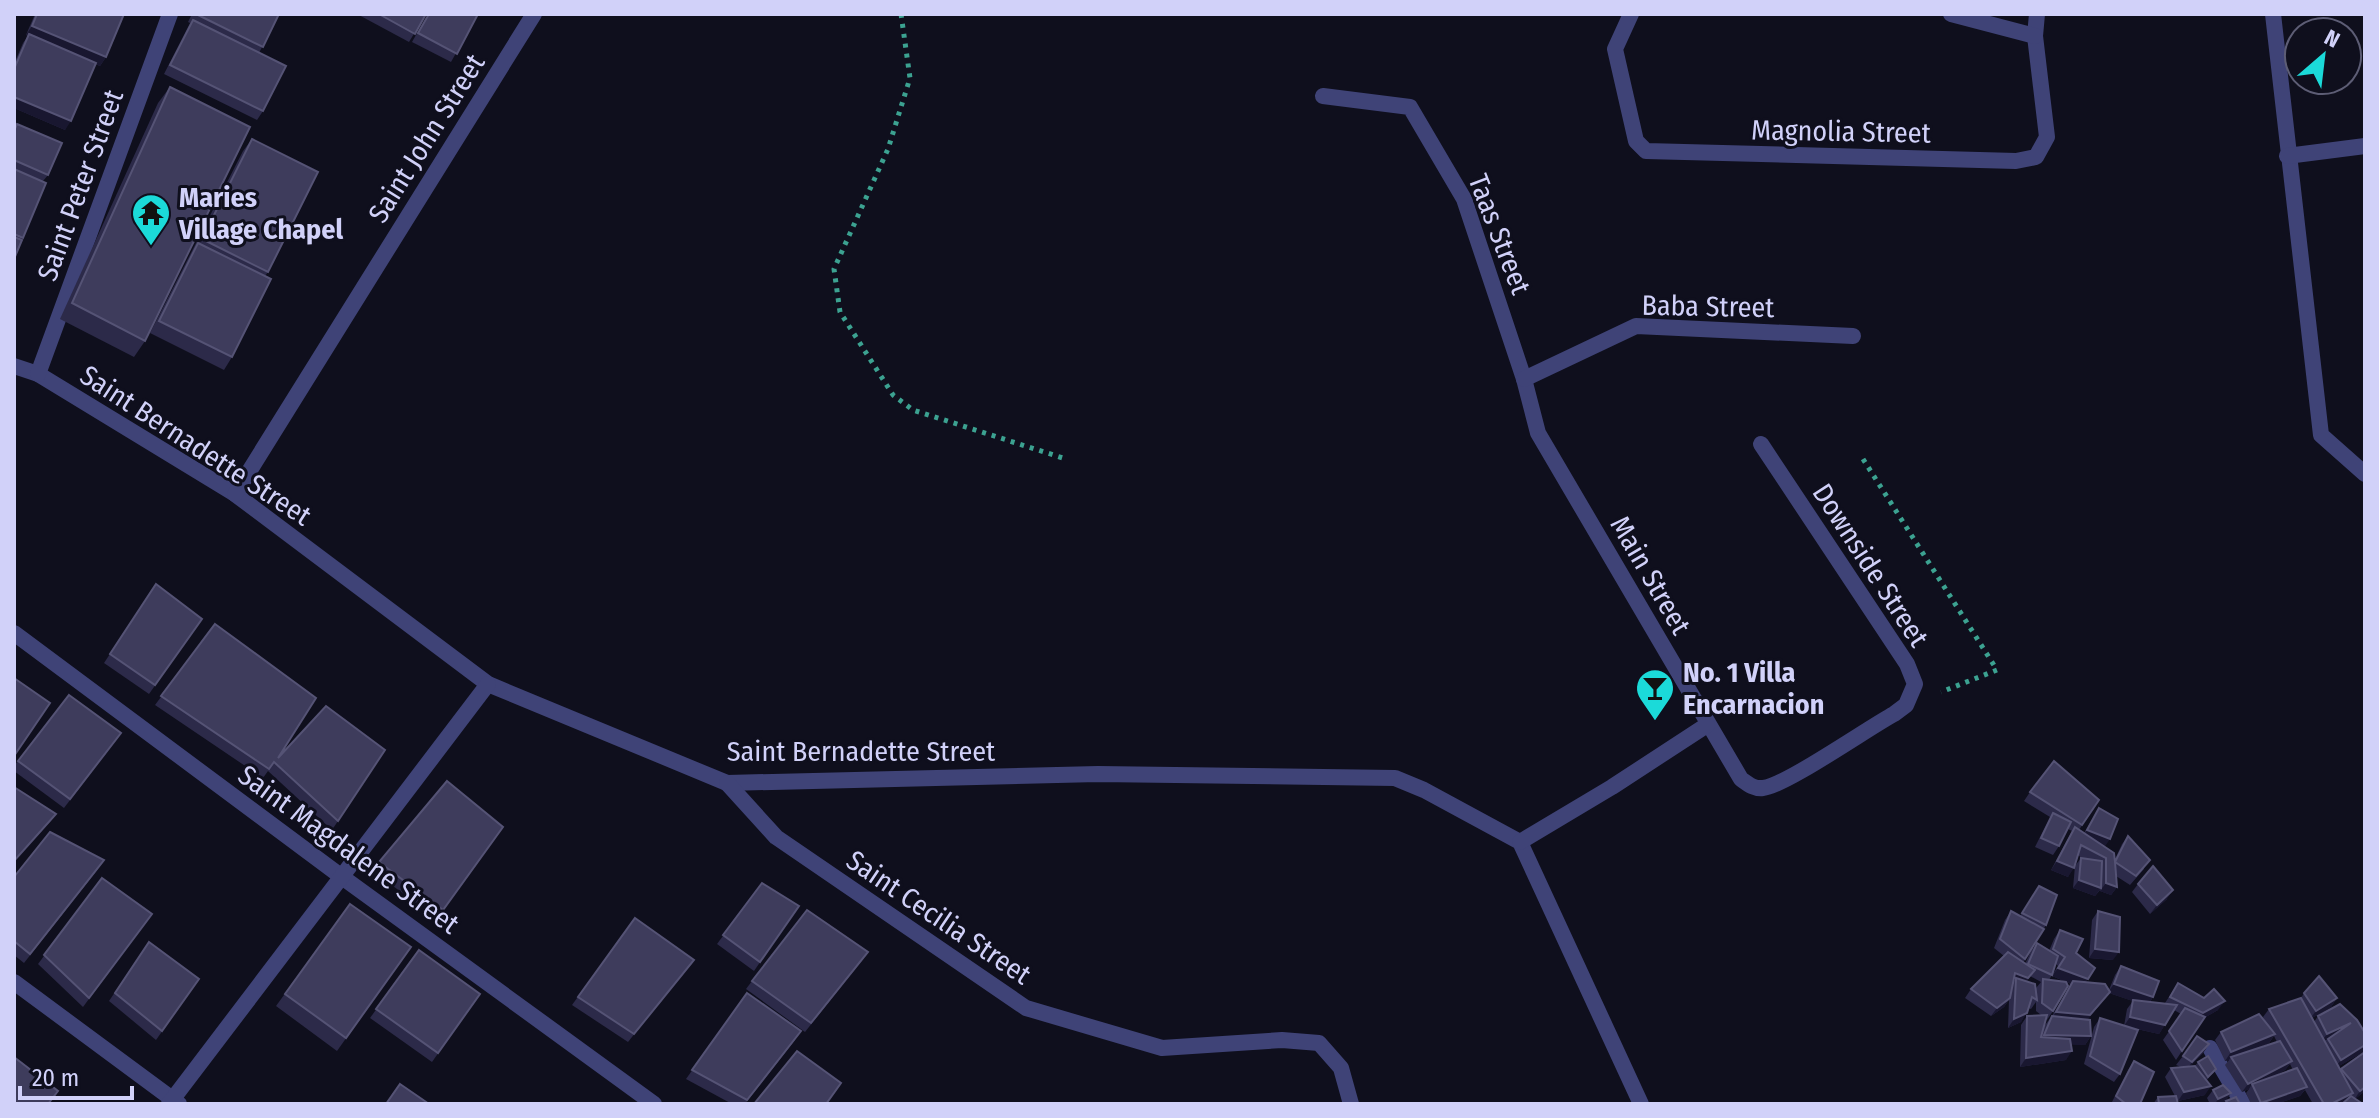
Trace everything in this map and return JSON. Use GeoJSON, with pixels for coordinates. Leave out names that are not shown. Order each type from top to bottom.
{"type":"FeatureCollection","features":[{"type":"Feature","properties":{"kind":"street","name":"Saint Peter Street"},"geometry":{"type":"LineString","coordinates":[[38,374],[170,14]]}},
{"type":"Feature","properties":{"kind":"street","name":"Saint John Street"},"geometry":{"type":"LineString","coordinates":[[235,494],[534,14]]}},
{"type":"Feature","properties":{"kind":"street","name":"Magnolia Street"},"geometry":{"type":"LineString","coordinates":[[1631,14],[1615,49],[1636,141],[1646,151],[2016,161],[2036,157],[2047,137],[2035,36],[2037,14]]}},
{"type":"Feature","properties":{"kind":"street"},"geometry":{"type":"LineString","coordinates":[[1951,14],[2035,36]]}},
{"type":"Feature","properties":{"kind":"street"},"geometry":{"type":"LineString","coordinates":[[2273,14],[2321,435],[2365,474]]}},
{"type":"Feature","properties":{"kind":"street","name":"Taas Street"},"geometry":{"type":"LineString","coordinates":[[1323,96],[1410,107],[1464,199],[1524,379]]}},
{"type":"Feature","properties":{"kind":"street"},"geometry":{"type":"LineString","coordinates":[[2287,156],[2365,146]]}},
{"type":"Feature","properties":{"kind":"street","name":"Baba Street"},"geometry":{"type":"LineString","coordinates":[[1524,379],[1636,326],[1853,336]]}},
{"type":"Feature","properties":{"kind":"street","name":"Saint Bernadette Street"},"geometry":{"type":"LineString","coordinates":[[14,366],[38,374],[235,494],[488,684],[727,783],[1098,774],[1395,778],[1424,790],[1520,842]]}},
{"type":"Feature","properties":{"kind":"street","name":"Main Street"},"geometry":{"type":"LineString","coordinates":[[1524,379],[1538,433],[1707,725]]}},
{"type":"Feature","properties":{"kind":"street","name":"Downside Street"},"geometry":{"type":"LineString","coordinates":[[1761,444],[1907,664],[1915,684],[1906,705]]}},
{"type":"Feature","properties":{"kind":"street","name":"Saint Magdalene Street"},"geometry":{"type":"LineString","coordinates":[[14,633],[654,1104]]}},
{"type":"Feature","properties":{"kind":"street"},"geometry":{"type":"LineString","coordinates":[[14,982],[174,1102],[488,684]]}},
{"type":"Feature","properties":{"kind":"street"},"geometry":{"type":"LineString","coordinates":[[1641,1104],[1520,842],[1707,725],[1741,779],[1761,789],[1799,771],[1906,705]]}},
{"type":"Feature","properties":{"kind":"street","name":"Saint Cecilia Street"},"geometry":{"type":"LineString","coordinates":[[727,783],[776,837],[1026,1008],[1162,1048],[1282,1040],[1319,1043],[1341,1068],[1351,1104]]}},
{"type":"Feature","properties":{"kind":"street"},"geometry":{"type":"LineString","coordinates":[[2210,1048],[2243,1104]]}},
{"type":"Feature","properties":{"kind":"path"},"geometry":{"type":"LineString","coordinates":[[901,14],[910,78],[888,149],[834,269],[840,312],[893,395],[913,410],[1066,459]]}},
{"type":"Feature","properties":{"kind":"path"},"geometry":{"type":"LineString","coordinates":[[1863,459],[1997,670],[1906,705]]}},
{"type":"Feature","properties":{"kind":"building"},"geometry":{"type":"Polygon","coordinates":[[[37,14],[124,14],[106,57],[32,26],[37,14]]]}},
{"type":"Feature","properties":{"kind":"building"},"geometry":{"type":"Polygon","coordinates":[[[196,14],[279,14],[263,47],[196,14]]]}},
{"type":"Feature","properties":{"kind":"building"},"geometry":{"type":"Polygon","coordinates":[[[379,14],[426,14],[415,34],[379,14]]]}},
{"type":"Feature","properties":{"kind":"building"},"geometry":{"type":"Polygon","coordinates":[[[429,14],[478,14],[457,54],[418,33],[429,14]]]}},
{"type":"Feature","properties":{"kind":"building"},"geometry":{"type":"Polygon","coordinates":[[[193,20],[286,66],[263,111],[170,65],[193,20]]]}},
{"type":"Feature","properties":{"kind":"building"},"geometry":{"type":"Polygon","coordinates":[[[29,34],[96,63],[71,121],[14,97],[14,69],[29,34]]]}},
{"type":"Feature","properties":{"kind":"building"},"geometry":{"type":"Polygon","coordinates":[[[170,87],[250,127],[145,341],[72,303],[170,87]]]}},
{"type":"Feature","properties":{"kind":"building"},"geometry":{"type":"Polygon","coordinates":[[[17,124],[62,143],[48,175],[14,160],[14,131],[17,124]]]}},
{"type":"Feature","properties":{"kind":"building"},"geometry":{"type":"Polygon","coordinates":[[[252,139],[318,172],[268,272],[202,239],[252,139]]]}},
{"type":"Feature","properties":{"kind":"building"},"geometry":{"type":"Polygon","coordinates":[[[14,169],[46,183],[23,238],[14,234],[14,169]]]}},
{"type":"Feature","properties":{"kind":"building"},"geometry":{"type":"Polygon","coordinates":[[[14,237],[22,240],[14,259],[14,237]]]}},
{"type":"Feature","properties":{"kind":"building"},"geometry":{"type":"Polygon","coordinates":[[[198,243],[271,279],[232,357],[159,321],[198,243]]]}},
{"type":"Feature","properties":{"kind":"building"},"geometry":{"type":"Polygon","coordinates":[[[156,584],[202,619],[155,685],[110,654],[156,584]]]}},
{"type":"Feature","properties":{"kind":"building"},"geometry":{"type":"Polygon","coordinates":[[[215,624],[316,698],[278,758],[326,706],[385,750],[338,821],[274,762],[269,769],[161,696],[215,624]]]}},
{"type":"Feature","properties":{"kind":"building"},"geometry":{"type":"Polygon","coordinates":[[[14,678],[50,703],[14,756],[14,678]]]}},
{"type":"Feature","properties":{"kind":"building"},"geometry":{"type":"Polygon","coordinates":[[[69,695],[121,733],[70,799],[18,761],[69,695]]]}},
{"type":"Feature","properties":{"kind":"building"},"geometry":{"type":"Polygon","coordinates":[[[2054,761],[2099,800],[2082,825],[2030,792],[2054,761]]]}},
{"type":"Feature","properties":{"kind":"building"},"geometry":{"type":"Polygon","coordinates":[[[447,781],[503,827],[443,910],[379,862],[447,781]]]}},
{"type":"Feature","properties":{"kind":"building"},"geometry":{"type":"Polygon","coordinates":[[[14,787],[56,814],[14,861],[14,787]]]}},
{"type":"Feature","properties":{"kind":"building"},"geometry":{"type":"Polygon","coordinates":[[[2099,808],[2118,819],[2110,839],[2087,830],[2099,808]]]}},
{"type":"Feature","properties":{"kind":"building"},"geometry":{"type":"Polygon","coordinates":[[[2053,813],[2071,822],[2059,846],[2041,838],[2053,813]]]}},
{"type":"Feature","properties":{"kind":"building"},"geometry":{"type":"Polygon","coordinates":[[[2075,827],[2114,853],[2117,887],[2106,883],[2106,858],[2081,845],[2074,868],[2057,861],[2075,827]]]}},
{"type":"Feature","properties":{"kind":"building"},"geometry":{"type":"Polygon","coordinates":[[[50,832],[104,860],[30,954],[14,941],[14,877],[50,832]]]}},
{"type":"Feature","properties":{"kind":"building"},"geometry":{"type":"Polygon","coordinates":[[[2128,836],[2150,860],[2136,876],[2115,862],[2128,836]]]}},
{"type":"Feature","properties":{"kind":"building"},"geometry":{"type":"Polygon","coordinates":[[[2081,858],[2102,861],[2101,888],[2079,880],[2081,858]]]}},
{"type":"Feature","properties":{"kind":"building"},"geometry":{"type":"Polygon","coordinates":[[[2153,866],[2173,890],[2157,905],[2138,884],[2153,866]]]}},
{"type":"Feature","properties":{"kind":"building"},"geometry":{"type":"Polygon","coordinates":[[[102,878],[152,914],[89,998],[44,955],[102,878]]]}},
{"type":"Feature","properties":{"kind":"building"},"geometry":{"type":"Polygon","coordinates":[[[762,883],[799,906],[760,962],[723,935],[762,883]]]}},
{"type":"Feature","properties":{"kind":"building"},"geometry":{"type":"Polygon","coordinates":[[[2039,886],[2057,895],[2046,925],[2022,913],[2039,886]]]}},
{"type":"Feature","properties":{"kind":"building"},"geometry":{"type":"Polygon","coordinates":[[[350,904],[411,947],[346,1038],[285,994],[350,904]]]}},
{"type":"Feature","properties":{"kind":"building"},"geometry":{"type":"Polygon","coordinates":[[[807,910],[868,952],[811,1023],[752,981],[807,910]]]}},
{"type":"Feature","properties":{"kind":"building"},"geometry":{"type":"Polygon","coordinates":[[[2011,911],[2044,929],[2025,959],[2000,939],[2011,911]]]}},
{"type":"Feature","properties":{"kind":"building"},"geometry":{"type":"Polygon","coordinates":[[[2098,911],[2120,917],[2119,952],[2095,949],[2098,911]]]}},
{"type":"Feature","properties":{"kind":"building"},"geometry":{"type":"Polygon","coordinates":[[[635,918],[694,960],[634,1034],[578,997],[635,918]]]}},
{"type":"Feature","properties":{"kind":"building"},"geometry":{"type":"Polygon","coordinates":[[[2060,930],[2083,939],[2076,953],[2095,968],[2088,979],[2058,968],[2065,957],[2053,949],[2060,930]]]}},
{"type":"Feature","properties":{"kind":"building"},"geometry":{"type":"Polygon","coordinates":[[[149,942],[199,979],[162,1031],[115,993],[149,942]]]}},
{"type":"Feature","properties":{"kind":"building"},"geometry":{"type":"Polygon","coordinates":[[[2037,943],[2058,956],[2052,975],[2028,964],[2037,943]]]}},
{"type":"Feature","properties":{"kind":"building"},"geometry":{"type":"Polygon","coordinates":[[[419,950],[480,994],[438,1053],[376,1009],[419,950]]]}},
{"type":"Feature","properties":{"kind":"building"},"geometry":{"type":"Polygon","coordinates":[[[2008,952],[2035,970],[2028,978],[2015,973],[2010,998],[1997,1008],[1971,989],[2008,952]]]}},
{"type":"Feature","properties":{"kind":"building"},"geometry":{"type":"Polygon","coordinates":[[[2121,966],[2159,981],[2153,997],[2114,984],[2121,966]]]}},
{"type":"Feature","properties":{"kind":"building"},"geometry":{"type":"Polygon","coordinates":[[[2319,976],[2337,998],[2316,1011],[2304,993],[2319,976]]]}},
{"type":"Feature","properties":{"kind":"building"},"geometry":{"type":"Polygon","coordinates":[[[2016,978],[2035,984],[2037,1000],[2032,997],[2027,1013],[2014,1019],[2016,978]]]}},
{"type":"Feature","properties":{"kind":"building"},"geometry":{"type":"Polygon","coordinates":[[[2043,979],[2066,982],[2068,986],[2053,1011],[2042,1003],[2043,979]]]}},
{"type":"Feature","properties":{"kind":"building"},"geometry":{"type":"Polygon","coordinates":[[[2073,981],[2105,984],[2110,992],[2090,1015],[2056,1012],[2073,981]]]}},
{"type":"Feature","properties":{"kind":"building"},"geometry":{"type":"Polygon","coordinates":[[[2178,983],[2204,998],[2214,989],[2225,1001],[2203,1013],[2170,997],[2178,983]]]}},
{"type":"Feature","properties":{"kind":"building"},"geometry":{"type":"Polygon","coordinates":[[[747,993],[801,1031],[747,1100],[692,1070],[747,993]]]}},
{"type":"Feature","properties":{"kind":"building"},"geometry":{"type":"Polygon","coordinates":[[[2301,998],[2353,1093],[2331,1104],[2324,1104],[2269,1009],[2301,998]]]}},
{"type":"Feature","properties":{"kind":"building"},"geometry":{"type":"Polygon","coordinates":[[[2133,1000],[2177,1005],[2165,1025],[2130,1017],[2133,1000]]]}},
{"type":"Feature","properties":{"kind":"building"},"geometry":{"type":"Polygon","coordinates":[[[2340,1004],[2357,1020],[2365,1033],[2365,1045],[2341,1060],[2328,1039],[2351,1023],[2327,1034],[2318,1016],[2340,1004]]]}},
{"type":"Feature","properties":{"kind":"building"},"geometry":{"type":"Polygon","coordinates":[[[2185,1008],[2205,1017],[2182,1051],[2169,1031],[2185,1008]]]}},
{"type":"Feature","properties":{"kind":"building"},"geometry":{"type":"Polygon","coordinates":[[[2259,1014],[2275,1034],[2231,1052],[2221,1032],[2259,1014]]]}},
{"type":"Feature","properties":{"kind":"building"},"geometry":{"type":"Polygon","coordinates":[[[2047,1015],[2041,1037],[2070,1039],[2072,1051],[2026,1058],[2027,1016],[2047,1015]]]}},
{"type":"Feature","properties":{"kind":"building"},"geometry":{"type":"Polygon","coordinates":[[[2052,1016],[2090,1020],[2091,1036],[2044,1035],[2052,1016]]]}},
{"type":"Feature","properties":{"kind":"building"},"geometry":{"type":"Polygon","coordinates":[[[2100,1018],[2138,1030],[2120,1074],[2090,1056],[2100,1018]]]}},
{"type":"Feature","properties":{"kind":"building"},"geometry":{"type":"Polygon","coordinates":[[[2197,1036],[2209,1044],[2192,1062],[2183,1056],[2197,1036]]]}},
{"type":"Feature","properties":{"kind":"building"},"geometry":{"type":"Polygon","coordinates":[[[2280,1041],[2292,1061],[2248,1084],[2231,1057],[2280,1041]]]}},
{"type":"Feature","properties":{"kind":"building"},"geometry":{"type":"Polygon","coordinates":[[[797,1051],[841,1083],[826,1104],[754,1104],[797,1051]]]}},
{"type":"Feature","properties":{"kind":"building"},"geometry":{"type":"Polygon","coordinates":[[[2365,1052],[2365,1087],[2360,1091],[2341,1069],[2365,1052]]]}},
{"type":"Feature","properties":{"kind":"building"},"geometry":{"type":"Polygon","coordinates":[[[2208,1056],[2216,1069],[2208,1077],[2198,1062],[2208,1056]]]}},
{"type":"Feature","properties":{"kind":"building"},"geometry":{"type":"Polygon","coordinates":[[[14,1057],[58,1091],[48,1104],[14,1104],[14,1057]]]}},
{"type":"Feature","properties":{"kind":"building"},"geometry":{"type":"Polygon","coordinates":[[[2134,1061],[2154,1072],[2140,1104],[2126,1104],[2116,1096],[2134,1061]]]}},
{"type":"Feature","properties":{"kind":"building"},"geometry":{"type":"Polygon","coordinates":[[[2195,1066],[2211,1086],[2184,1092],[2171,1068],[2195,1066]]]}},
{"type":"Feature","properties":{"kind":"building"},"geometry":{"type":"Polygon","coordinates":[[[2297,1068],[2307,1087],[2261,1103],[2252,1084],[2297,1068]]]}},
{"type":"Feature","properties":{"kind":"building"},"geometry":{"type":"Polygon","coordinates":[[[400,1084],[429,1104],[386,1104],[400,1084]]]}},
{"type":"Feature","properties":{"kind":"building"},"geometry":{"type":"Polygon","coordinates":[[[2223,1085],[2231,1093],[2218,1099],[2213,1090],[2223,1085]]]}},
{"type":"Feature","properties":{"kind":"building"},"geometry":{"type":"Polygon","coordinates":[[[2176,1096],[2178,1104],[2159,1104],[2158,1097],[2176,1096]]]}},
{"type":"Feature","properties":{"kind":"building"},"geometry":{"type":"Polygon","coordinates":[[[2351,1096],[2363,1104],[2342,1104],[2351,1096]]]}},
{"type":"Feature","properties":{"kind":"building"},"geometry":{"type":"Polygon","coordinates":[[[2236,1097],[2240,1104],[2228,1104],[2226,1101],[2236,1097]]]}},
{"type":"Feature","properties":{"kind":"place","name":"Maries Village Chapel"},"geometry":{"type":"Point","coordinates":[151,247]}},
{"type":"Feature","properties":{"kind":"place","name":"No. 1 Villa Encarnacion"},"geometry":{"type":"Point","coordinates":[1655,722]}}]}
